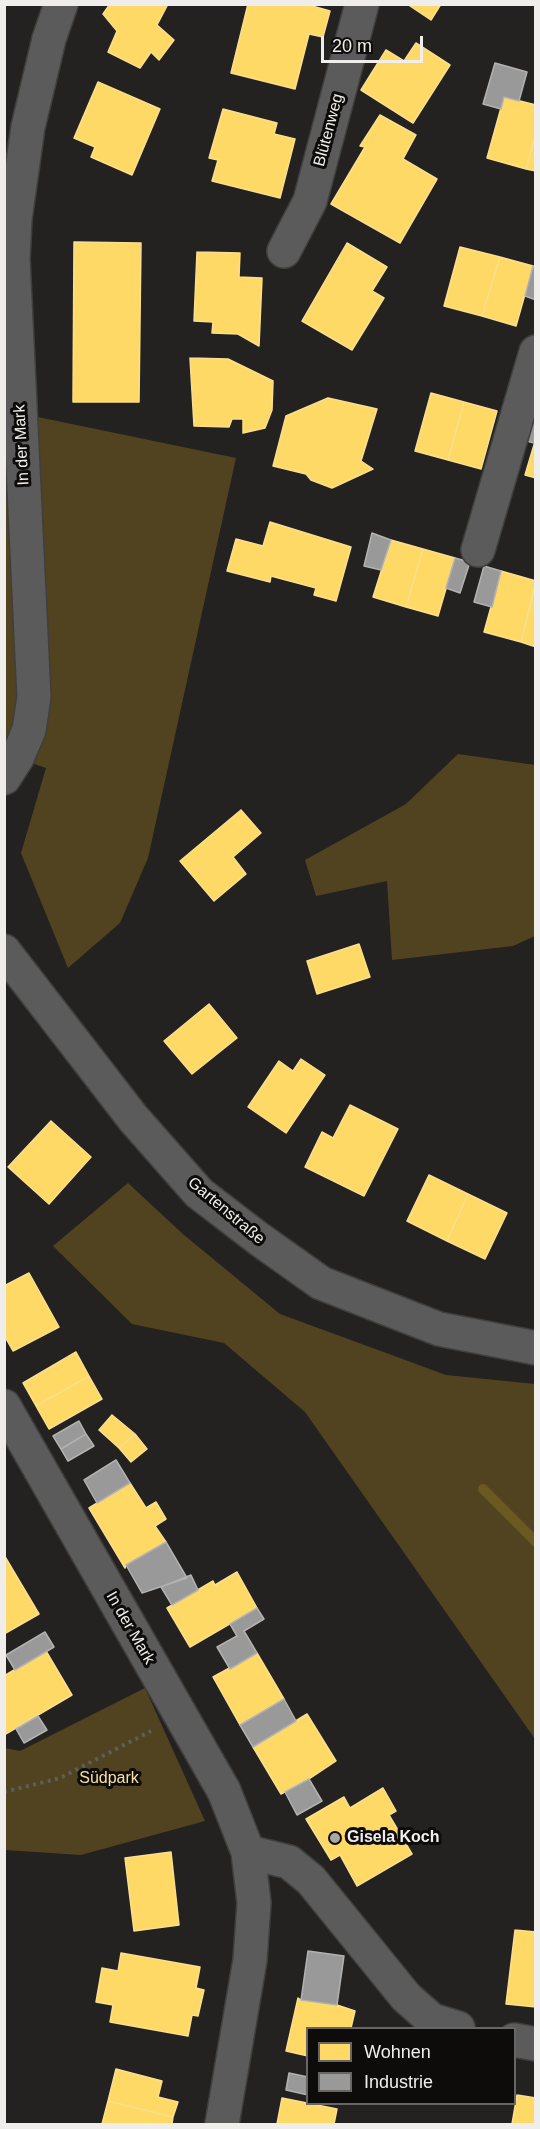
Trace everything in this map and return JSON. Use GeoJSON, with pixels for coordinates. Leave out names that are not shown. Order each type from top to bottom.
{"type":"FeatureCollection","features":[{"type":"Feature","properties":{"kind":"street","name":"In der Mark"},"geometry":{"type":"LineString","coordinates":[[4,778],[17,758],[29,729],[34,697],[13,259],[15,219],[28,127],[49,39],[61,4]]}},
{"type":"Feature","properties":{"kind":"street","name":"Blütenweg"},"geometry":{"type":"LineString","coordinates":[[284,251],[310,201],[362,4]]}},
{"type":"Feature","properties":{"kind":"street"},"geometry":{"type":"LineString","coordinates":[[478,550],[536,352]]}},
{"type":"Feature","properties":{"kind":"street","name":"Gartenstraße"},"geometry":{"type":"LineString","coordinates":[[4,951],[133,1118],[199,1193],[259,1239],[321,1283],[439,1329],[536,1348]]}},
{"type":"Feature","properties":{"kind":"street","name":"In der Mark"},"geometry":{"type":"LineString","coordinates":[[4,1406],[224,1791],[248,1852],[254,1903],[250,1960],[222,2124]]}},
{"type":"Feature","properties":{"kind":"street"},"geometry":{"type":"LineString","coordinates":[[248,1852],[289,1862],[311,1880],[406,1997],[432,2020],[455,2027]]}},
{"type":"Feature","properties":{"kind":"street"},"geometry":{"type":"LineString","coordinates":[[516,2040],[536,2044]]}},
{"type":"Feature","properties":{"kind":"path"},"geometry":{"type":"LineString","coordinates":[[4,1792],[60,1778],[133,1740]]}},
{"type":"Feature","properties":{"kind":"green space"},"geometry":{"type":"Polygon","coordinates":[[[4,410],[236,458],[148,858],[120,923],[68,968],[21,853],[46,768],[5,754],[4,410]]]}},
{"type":"Feature","properties":{"kind":"green space"},"geometry":{"type":"Polygon","coordinates":[[[458,754],[535,765],[535,936],[513,946],[392,960],[387,881],[316,896],[305,860],[406,804],[458,754]]]}},
{"type":"Feature","properties":{"kind":"green space"},"geometry":{"type":"Polygon","coordinates":[[[128,1183],[184,1235],[280,1314],[446,1375],[535,1384],[535,1739],[305,1412],[224,1343],[132,1324],[53,1246],[128,1183]]]}},
{"type":"Feature","properties":{"kind":"green space","name":"Südpark"},"geometry":{"type":"Polygon","coordinates":[[[145,1688],[205,1821],[81,1855],[5,1850],[5,1748],[20,1751],[145,1688]]]}},
{"type":"Feature","properties":{"kind":"building: Wohnen"},"geometry":{"type":"Polygon","coordinates":[[[110,4],[168,4],[157,25],[174,40],[159,60],[151,52],[140,68],[108,52],[117,31],[103,14],[110,4]]]}},
{"type":"Feature","properties":{"kind":"building: Wohnen"},"geometry":{"type":"Polygon","coordinates":[[[248,4],[305,4],[330,11],[323,37],[309,34],[295,89],[231,73],[248,4]]]}},
{"type":"Feature","properties":{"kind":"building: Wohnen"},"geometry":{"type":"Polygon","coordinates":[[[407,4],[441,4],[431,20],[407,4]]]}},
{"type":"Feature","properties":{"kind":"building: Wohnen"},"geometry":{"type":"Polygon","coordinates":[[[416,43],[450,65],[413,123],[361,90],[386,50],[404,61],[416,43]]]}},
{"type":"Feature","properties":{"kind":"building: Wohnen"},"geometry":{"type":"Polygon","coordinates":[[[98,82],[160,109],[132,175],[91,157],[95,147],[74,138],[98,82]]]}},
{"type":"Feature","properties":{"kind":"building: Wohnen"},"geometry":{"type":"Polygon","coordinates":[[[504,97],[536,105],[536,133],[526,169],[487,158],[504,97]]]}},
{"type":"Feature","properties":{"kind":"building: Wohnen"},"geometry":{"type":"Polygon","coordinates":[[[223,109],[277,123],[274,134],[295,139],[280,198],[212,181],[218,160],[209,158],[223,109]]]}},
{"type":"Feature","properties":{"kind":"building: Wohnen"},"geometry":{"type":"Polygon","coordinates":[[[380,115],[416,135],[403,159],[437,179],[400,243],[331,204],[365,147],[360,146],[380,115]]]}},
{"type":"Feature","properties":{"kind":"building: Wohnen"},"geometry":{"type":"Polygon","coordinates":[[[536,133],[536,171],[526,169],[536,133]]]}},
{"type":"Feature","properties":{"kind":"building: Wohnen"},"geometry":{"type":"Polygon","coordinates":[[[74,242],[141,243],[139,402],[73,402],[74,242]]]}},
{"type":"Feature","properties":{"kind":"building: Wohnen"},"geometry":{"type":"Polygon","coordinates":[[[347,243],[387,267],[372,291],[384,298],[352,350],[302,321],[347,243]]]}},
{"type":"Feature","properties":{"kind":"building: Wohnen"},"geometry":{"type":"Polygon","coordinates":[[[460,247],[500,257],[482,316],[444,306],[460,247]]]}},
{"type":"Feature","properties":{"kind":"building: Wohnen"},"geometry":{"type":"Polygon","coordinates":[[[197,252],[240,253],[239,277],[262,278],[259,346],[238,334],[212,333],[213,322],[194,321],[197,252]]]}},
{"type":"Feature","properties":{"kind":"building: Wohnen"},"geometry":{"type":"Polygon","coordinates":[[[500,257],[533,266],[516,326],[482,316],[500,257]]]}},
{"type":"Feature","properties":{"kind":"building: Wohnen"},"geometry":{"type":"Polygon","coordinates":[[[190,358],[228,359],[273,381],[272,410],[265,428],[243,433],[243,419],[232,419],[229,427],[194,426],[190,358]]]}},
{"type":"Feature","properties":{"kind":"building: Wohnen"},"geometry":{"type":"Polygon","coordinates":[[[431,393],[464,402],[448,460],[415,451],[431,393]]]}},
{"type":"Feature","properties":{"kind":"building: Wohnen"},"geometry":{"type":"Polygon","coordinates":[[[328,398],[377,409],[361,461],[373,469],[332,488],[311,480],[306,474],[273,466],[286,416],[328,398]]]}},
{"type":"Feature","properties":{"kind":"building: Wohnen"},"geometry":{"type":"Polygon","coordinates":[[[464,402],[497,411],[481,469],[448,460],[464,402]]]}},
{"type":"Feature","properties":{"kind":"building: Wohnen"},"geometry":{"type":"Polygon","coordinates":[[[536,438],[536,478],[525,475],[536,438]]]}},
{"type":"Feature","properties":{"kind":"building: Wohnen"},"geometry":{"type":"Polygon","coordinates":[[[270,522],[351,547],[336,601],[314,595],[316,588],[271,576],[270,582],[227,571],[236,539],[263,546],[270,522]]]}},
{"type":"Feature","properties":{"kind":"building: Wohnen"},"geometry":{"type":"Polygon","coordinates":[[[391,540],[423,549],[406,607],[373,597],[391,540]]]}},
{"type":"Feature","properties":{"kind":"building: Wohnen"},"geometry":{"type":"Polygon","coordinates":[[[423,549],[455,558],[438,616],[406,607],[423,549]]]}},
{"type":"Feature","properties":{"kind":"building: Wohnen"},"geometry":{"type":"Polygon","coordinates":[[[501,571],[536,581],[521,642],[484,632],[501,571]]]}},
{"type":"Feature","properties":{"kind":"building: Wohnen"},"geometry":{"type":"Polygon","coordinates":[[[536,583],[536,647],[521,642],[536,583]]]}},
{"type":"Feature","properties":{"kind":"building: Wohnen"},"geometry":{"type":"Polygon","coordinates":[[[241,810],[261,833],[233,857],[246,874],[214,901],[180,861],[241,810]]]}},
{"type":"Feature","properties":{"kind":"building: Wohnen"},"geometry":{"type":"Polygon","coordinates":[[[359,944],[370,977],[317,994],[307,961],[359,944]]]}},
{"type":"Feature","properties":{"kind":"building: Wohnen"},"geometry":{"type":"Polygon","coordinates":[[[209,1004],[237,1038],[192,1074],[164,1041],[209,1004]]]}},
{"type":"Feature","properties":{"kind":"building: Wohnen"},"geometry":{"type":"Polygon","coordinates":[[[301,1059],[325,1075],[286,1133],[248,1107],[279,1061],[293,1071],[301,1059]]]}},
{"type":"Feature","properties":{"kind":"building: Wohnen"},"geometry":{"type":"Polygon","coordinates":[[[350,1105],[398,1129],[364,1196],[305,1167],[322,1132],[333,1138],[350,1105]]]}},
{"type":"Feature","properties":{"kind":"building: Wohnen"},"geometry":{"type":"Polygon","coordinates":[[[51,1121],[91,1157],[49,1204],[8,1167],[51,1121]]]}},
{"type":"Feature","properties":{"kind":"building: Wohnen"},"geometry":{"type":"Polygon","coordinates":[[[429,1175],[468,1194],[447,1241],[407,1221],[429,1175]]]}},
{"type":"Feature","properties":{"kind":"building: Wohnen"},"geometry":{"type":"Polygon","coordinates":[[[468,1194],[507,1213],[485,1259],[447,1241],[468,1194]]]}},
{"type":"Feature","properties":{"kind":"building: Wohnen"},"geometry":{"type":"Polygon","coordinates":[[[29,1273],[59,1327],[13,1351],[4,1335],[4,1286],[29,1273]]]}},
{"type":"Feature","properties":{"kind":"building: Wohnen"},"geometry":{"type":"Polygon","coordinates":[[[76,1352],[89,1376],[36,1406],[23,1383],[76,1352]]]}},
{"type":"Feature","properties":{"kind":"building: Wohnen"},"geometry":{"type":"Polygon","coordinates":[[[89,1376],[102,1399],[49,1429],[36,1406],[89,1376]]]}},
{"type":"Feature","properties":{"kind":"building: Wohnen"},"geometry":{"type":"Polygon","coordinates":[[[112,1415],[135,1434],[119,1448],[99,1430],[112,1415]]]}},
{"type":"Feature","properties":{"kind":"building: Wohnen"},"geometry":{"type":"Polygon","coordinates":[[[135,1434],[147,1449],[131,1462],[119,1448],[135,1434]]]}},
{"type":"Feature","properties":{"kind":"building: Wohnen"},"geometry":{"type":"Polygon","coordinates":[[[130,1483],[146,1508],[156,1502],[166,1519],[155,1526],[166,1542],[126,1565],[125,1568],[89,1508],[130,1483]]]}},
{"type":"Feature","properties":{"kind":"building: Wohnen"},"geometry":{"type":"Polygon","coordinates":[[[4,1555],[39,1614],[4,1634],[4,1555]]]}},
{"type":"Feature","properties":{"kind":"building: Wohnen"},"geometry":{"type":"Polygon","coordinates":[[[237,1572],[257,1608],[190,1647],[167,1608],[213,1581],[215,1585],[237,1572]]]}},
{"type":"Feature","properties":{"kind":"building: Wohnen"},"geometry":{"type":"Polygon","coordinates":[[[46,1651],[72,1695],[4,1735],[4,1676],[46,1651]]]}},
{"type":"Feature","properties":{"kind":"building: Wohnen"},"geometry":{"type":"Polygon","coordinates":[[[257,1653],[284,1699],[240,1725],[213,1677],[257,1653]]]}},
{"type":"Feature","properties":{"kind":"building: Wohnen"},"geometry":{"type":"Polygon","coordinates":[[[307,1714],[336,1761],[281,1794],[253,1747],[307,1714]]]}},
{"type":"Feature","properties":{"kind":"building: Wohnen"},"geometry":{"type":"Polygon","coordinates":[[[383,1788],[396,1811],[389,1815],[412,1854],[357,1886],[340,1855],[331,1860],[306,1819],[344,1797],[350,1808],[383,1788]]]}},
{"type":"Feature","properties":{"kind":"building: Wohnen"},"geometry":{"type":"Polygon","coordinates":[[[171,1852],[179,1925],[134,1931],[125,1858],[171,1852]]]}},
{"type":"Feature","properties":{"kind":"building: Wohnen"},"geometry":{"type":"Polygon","coordinates":[[[515,1930],[536,1932],[536,2007],[506,2004],[515,1930]]]}},
{"type":"Feature","properties":{"kind":"building: Wohnen"},"geometry":{"type":"Polygon","coordinates":[[[121,1953],[200,1967],[196,1988],[204,1990],[198,2016],[192,2015],[188,2036],[110,2022],[113,2005],[96,2002],[102,1968],[118,1971],[121,1953]]]}},
{"type":"Feature","properties":{"kind":"building: Wohnen"},"geometry":{"type":"Polygon","coordinates":[[[298,1998],[337,2005],[355,2011],[351,2027],[306,2027],[306,2056],[286,2051],[298,1998]]]}},
{"type":"Feature","properties":{"kind":"building: Wohnen"},"geometry":{"type":"Polygon","coordinates":[[[116,2069],[162,2081],[158,2097],[178,2102],[173,2117],[108,2101],[116,2069]]]}},
{"type":"Feature","properties":{"kind":"building: Wohnen"},"geometry":{"type":"Polygon","coordinates":[[[517,2095],[536,2098],[536,2124],[512,2124],[517,2095]]]}},
{"type":"Feature","properties":{"kind":"building: Wohnen"},"geometry":{"type":"Polygon","coordinates":[[[282,2098],[306,2103],[306,2105],[337,2109],[334,2124],[277,2124],[282,2098]]]}},
{"type":"Feature","properties":{"kind":"building: Wohnen"},"geometry":{"type":"Polygon","coordinates":[[[108,2101],[173,2117],[172,2124],[102,2124],[108,2101]]]}},
{"type":"Feature","properties":{"kind":"building: Industrie"},"geometry":{"type":"Polygon","coordinates":[[[495,63],[527,72],[519,101],[504,97],[501,109],[483,104],[495,63]]]}},
{"type":"Feature","properties":{"kind":"building: Industrie"},"geometry":{"type":"Polygon","coordinates":[[[533,266],[536,267],[536,300],[525,296],[533,266]]]}},
{"type":"Feature","properties":{"kind":"building: Industrie"},"geometry":{"type":"Polygon","coordinates":[[[527,411],[536,413],[534,443],[519,439],[527,411]]]}},
{"type":"Feature","properties":{"kind":"building: Industrie"},"geometry":{"type":"Polygon","coordinates":[[[372,533],[391,540],[381,570],[364,566],[372,533]]]}},
{"type":"Feature","properties":{"kind":"building: Industrie"},"geometry":{"type":"Polygon","coordinates":[[[455,558],[470,562],[460,593],[446,588],[455,558]]]}},
{"type":"Feature","properties":{"kind":"building: Industrie"},"geometry":{"type":"Polygon","coordinates":[[[484,566],[501,571],[492,607],[474,602],[484,566]]]}},
{"type":"Feature","properties":{"kind":"building: Industrie"},"geometry":{"type":"Polygon","coordinates":[[[79,1421],[86,1434],[61,1449],[53,1436],[79,1421]]]}},
{"type":"Feature","properties":{"kind":"building: Industrie"},"geometry":{"type":"Polygon","coordinates":[[[86,1434],[94,1446],[68,1461],[61,1449],[86,1434]]]}},
{"type":"Feature","properties":{"kind":"building: Industrie"},"geometry":{"type":"Polygon","coordinates":[[[116,1460],[130,1483],[97,1503],[84,1480],[116,1460]]]}},
{"type":"Feature","properties":{"kind":"building: Industrie"},"geometry":{"type":"Polygon","coordinates":[[[166,1542],[187,1578],[142,1593],[126,1565],[166,1542]]]}},
{"type":"Feature","properties":{"kind":"building: Industrie"},"geometry":{"type":"Polygon","coordinates":[[[191,1575],[198,1590],[172,1605],[161,1587],[191,1575]]]}},
{"type":"Feature","properties":{"kind":"building: Industrie"},"geometry":{"type":"Polygon","coordinates":[[[257,1608],[264,1619],[244,1631],[257,1653],[230,1669],[217,1647],[237,1636],[230,1624],[257,1608]]]}},
{"type":"Feature","properties":{"kind":"building: Industrie"},"geometry":{"type":"Polygon","coordinates":[[[45,1632],[54,1647],[15,1670],[6,1655],[45,1632]]]}},
{"type":"Feature","properties":{"kind":"building: Industrie"},"geometry":{"type":"Polygon","coordinates":[[[284,1699],[296,1721],[253,1747],[240,1725],[284,1699]]]}},
{"type":"Feature","properties":{"kind":"building: Industrie"},"geometry":{"type":"Polygon","coordinates":[[[38,1716],[47,1730],[24,1743],[16,1729],[38,1716]]]}},
{"type":"Feature","properties":{"kind":"building: Industrie"},"geometry":{"type":"Polygon","coordinates":[[[309,1779],[322,1801],[297,1815],[285,1792],[309,1779]]]}},
{"type":"Feature","properties":{"kind":"building: Industrie"},"geometry":{"type":"Polygon","coordinates":[[[308,1951],[344,1956],[337,2005],[301,2000],[308,1951]]]}},
{"type":"Feature","properties":{"kind":"building: Industrie"},"geometry":{"type":"Polygon","coordinates":[[[289,2073],[306,2077],[306,2095],[286,2090],[289,2073]]]}},
{"type":"Feature","properties":{"kind":"waterway"},"geometry":{"type":"LineString","coordinates":[[483,1489],[536,1542]]}},
{"type":"Feature","properties":{"kind":"place","name":"Gisela Koch"},"geometry":{"type":"Point","coordinates":[335,1838]}}]}
